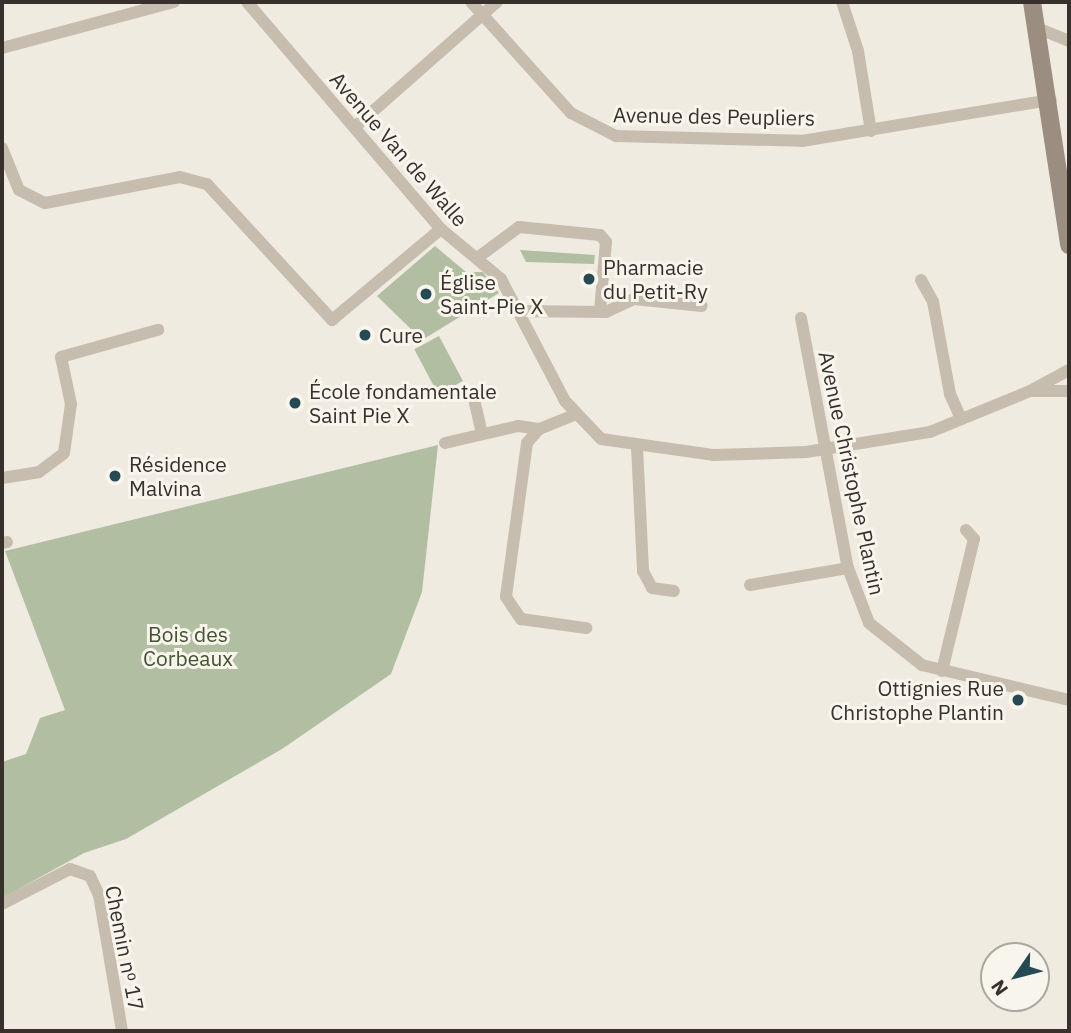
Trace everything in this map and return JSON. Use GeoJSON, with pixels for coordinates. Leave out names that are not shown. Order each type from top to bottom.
{"type":"FeatureCollection","features":[{"type":"Feature","properties":{"kind":"main road"},"geometry":{"type":"LineString","coordinates":[[1032,2],[1051,100],[1069,245]]}},
{"type":"Feature","properties":{"kind":"street"},"geometry":{"type":"LineString","coordinates":[[2,48],[174,2]]}},
{"type":"Feature","properties":{"kind":"street","name":"Avenue Van de Walle"},"geometry":{"type":"LineString","coordinates":[[247,2],[441,229],[501,279],[574,415],[601,439],[637,447],[722,455],[826,448],[907,438],[1030,391],[1069,370]]}},
{"type":"Feature","properties":{"kind":"street","name":"Avenue des Peupliers"},"geometry":{"type":"LineString","coordinates":[[471,2],[571,113],[607,134],[802,142],[1051,100]]}},
{"type":"Feature","properties":{"kind":"street"},"geometry":{"type":"LineString","coordinates":[[355,127],[497,2]]}},
{"type":"Feature","properties":{"kind":"street"},"geometry":{"type":"LineString","coordinates":[[842,2],[859,51],[871,131]]}},
{"type":"Feature","properties":{"kind":"street"},"geometry":{"type":"LineString","coordinates":[[1037,28],[1069,41]]}},
{"type":"Feature","properties":{"kind":"street"},"geometry":{"type":"LineString","coordinates":[[2,148],[15,184],[45,204],[180,177],[207,184],[315,307],[332,320],[441,229]]}},
{"type":"Feature","properties":{"kind":"street"},"geometry":{"type":"LineString","coordinates":[[477,258],[519,227],[600,235],[606,242],[600,310]]}},
{"type":"Feature","properties":{"kind":"street"},"geometry":{"type":"LineString","coordinates":[[921,280],[933,302],[950,394],[961,419]]}},
{"type":"Feature","properties":{"kind":"street"},"geometry":{"type":"LineString","coordinates":[[516,311],[600,310],[634,299],[702,306]]}},
{"type":"Feature","properties":{"kind":"street","name":"Avenue Christophe Plantin"},"geometry":{"type":"LineString","coordinates":[[801,318],[848,568],[863,614],[880,636],[942,671],[1069,700]]}},
{"type":"Feature","properties":{"kind":"street"},"geometry":{"type":"LineString","coordinates":[[2,478],[39,472],[64,453],[71,404],[61,357],[158,330]]}},
{"type":"Feature","properties":{"kind":"street","name":"Avenue Van de Walle"},"geometry":{"type":"LineString","coordinates":[[1030,391],[1069,391]]}},
{"type":"Feature","properties":{"kind":"street"},"geometry":{"type":"LineString","coordinates":[[474,399],[482,434]]}},
{"type":"Feature","properties":{"kind":"street"},"geometry":{"type":"LineString","coordinates":[[445,443],[482,434],[539,429],[574,415]]}},
{"type":"Feature","properties":{"kind":"street"},"geometry":{"type":"LineString","coordinates":[[539,429],[527,443],[507,604],[530,622],[586,628]]}},
{"type":"Feature","properties":{"kind":"street"},"geometry":{"type":"LineString","coordinates":[[637,447],[643,571],[652,588],[674,592]]}},
{"type":"Feature","properties":{"kind":"street"},"geometry":{"type":"LineString","coordinates":[[942,671],[974,539],[966,530]]}},
{"type":"Feature","properties":{"kind":"street"},"geometry":{"type":"LineString","coordinates":[[750,585],[848,568]]}},
{"type":"Feature","properties":{"kind":"street","name":"Chemin nᵒ 17"},"geometry":{"type":"LineString","coordinates":[[2,904],[59,872],[88,874],[99,895],[122,1031]]}},
{"type":"Feature","properties":{"kind":"green space"},"geometry":{"type":"Polygon","coordinates":[[[435,246],[466,272],[483,272],[499,293],[422,340],[377,296],[435,246]]]}},
{"type":"Feature","properties":{"kind":"green space"},"geometry":{"type":"Polygon","coordinates":[[[520,250],[595,255],[594,264],[526,262],[520,250]]]}},
{"type":"Feature","properties":{"kind":"green space"},"geometry":{"type":"Polygon","coordinates":[[[439,336],[463,381],[438,394],[414,349],[439,336]]]}},
{"type":"Feature","properties":{"kind":"green space","name":"Bois des Corbeaux"},"geometry":{"type":"Polygon","coordinates":[[[438,445],[422,592],[391,674],[282,749],[126,839],[84,853],[2,898],[2,762],[26,754],[40,718],[65,710],[5,551],[438,445]]]}},
{"type":"Feature","properties":{"kind":"place","name":"Pharmacie du Petit-Ry"},"geometry":{"type":"Point","coordinates":[589,279]}},
{"type":"Feature","properties":{"kind":"place","name":"Église Saint-Pie X"},"geometry":{"type":"Point","coordinates":[426,294]}},
{"type":"Feature","properties":{"kind":"place","name":"Cure"},"geometry":{"type":"Point","coordinates":[365,335]}},
{"type":"Feature","properties":{"kind":"place","name":"École fondamentale Saint Pie X"},"geometry":{"type":"Point","coordinates":[295,403]}},
{"type":"Feature","properties":{"kind":"place","name":"Résidence Malvina"},"geometry":{"type":"Point","coordinates":[115,476]}},
{"type":"Feature","properties":{"kind":"place","name":"Ottignies Rue Christophe Plantin"},"geometry":{"type":"Point","coordinates":[1018,700]}}]}
